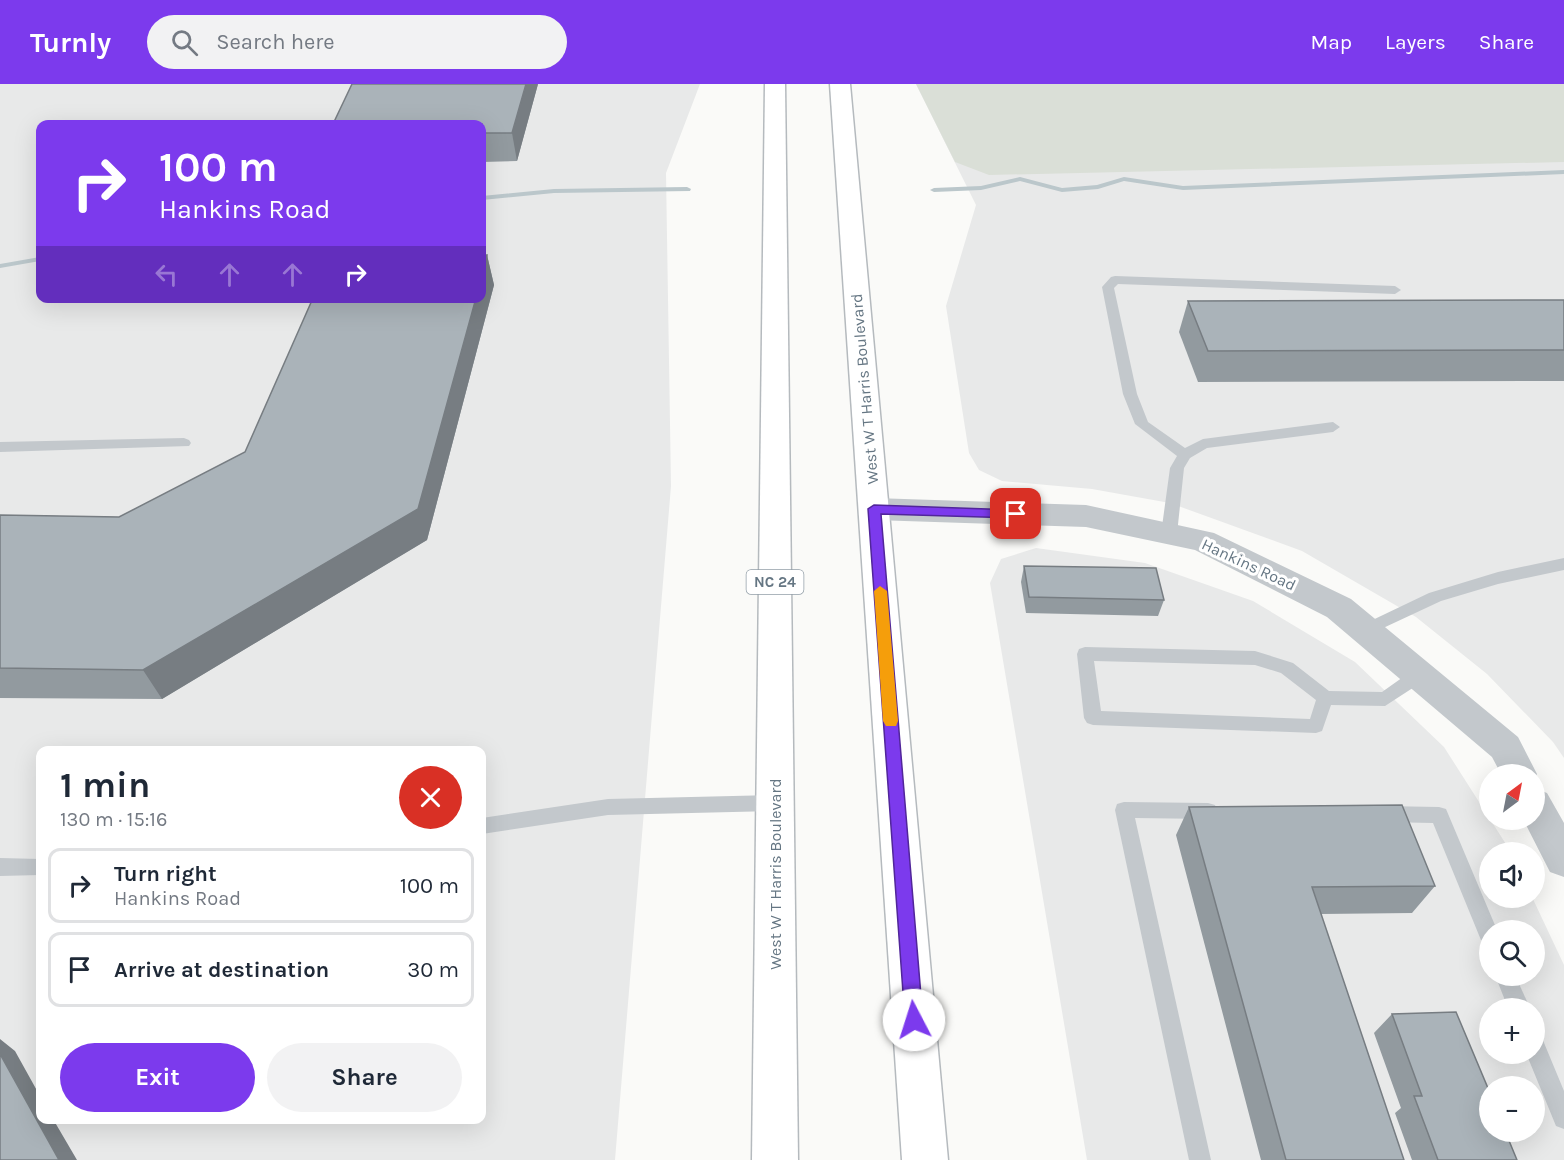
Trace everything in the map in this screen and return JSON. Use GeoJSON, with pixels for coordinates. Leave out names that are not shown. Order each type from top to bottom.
{"type":"FeatureCollection","features":[{"type":"Feature","properties":{"kind":"main road","name":"West W T Harris Boulevard"},"geometry":{"type":"LineString","coordinates":[[775,84],[775,1160]]}},
{"type":"Feature","properties":{"kind":"main road","name":"West W T Harris Boulevard"},"geometry":{"type":"LineString","coordinates":[[840,84],[925,1160]]}},
{"type":"Feature","properties":{"kind":"street","name":"Hankins Road"},"geometry":{"type":"LineString","coordinates":[[874,509],[1086,516],[1203,541],[1339,608],[1505,747],[1514,764]]}},
{"type":"Feature","properties":{"kind":"street"},"geometry":{"type":"LineString","coordinates":[[1545,825],[1564,860]]}},
{"type":"Feature","properties":{"kind":"lane"},"geometry":{"type":"LineString","coordinates":[[1185,455],[1142,424],[1130,394],[1108,287],[1115,280],[1395,290]]}},
{"type":"Feature","properties":{"kind":"lane"},"geometry":{"type":"LineString","coordinates":[[1169,534],[1177,468],[1185,455],[1203,444],[1333,426]]}},
{"type":"Feature","properties":{"kind":"lane"},"geometry":{"type":"LineString","coordinates":[[0,447],[184,443]]}},
{"type":"Feature","properties":{"kind":"lane"},"geometry":{"type":"LineString","coordinates":[[1366,630],[1435,597],[1498,578],[1564,564]]}},
{"type":"Feature","properties":{"kind":"lane"},"geometry":{"type":"LineString","coordinates":[[1325,698],[1316,726],[1093,718],[1085,654],[1255,658],[1287,668],[1325,698],[1385,699],[1419,675]]}},
{"type":"Feature","properties":{"kind":"lane"},"geometry":{"type":"LineString","coordinates":[[486,825],[608,807],[775,803]]}},
{"type":"Feature","properties":{"kind":"lane"},"geometry":{"type":"LineString","coordinates":[[1200,1160],[1124,810],[1228,812]]}},
{"type":"Feature","properties":{"kind":"lane"},"geometry":{"type":"LineString","coordinates":[[1369,814],[1438,815],[1482,920]]}},
{"type":"Feature","properties":{"kind":"lane"},"geometry":{"type":"LineString","coordinates":[[0,867],[36,867]]}},
{"type":"Feature","properties":{"kind":"lane"},"geometry":{"type":"LineString","coordinates":[[1544,1064],[1558,1089],[1564,1118]]}},
{"type":"Feature","properties":{"kind":"shaded area"},"geometry":{"type":"Polygon","coordinates":[[[0,84],[700,84],[666,173],[671,486],[615,1160],[0,1160],[0,84]]]}},
{"type":"Feature","properties":{"kind":"shaded area"},"geometry":{"type":"Polygon","coordinates":[[[916,84],[1564,84],[1564,758],[1553,742],[1487,674],[1416,617],[1302,551],[1170,503],[1092,489],[1002,481],[979,470],[969,453],[946,306],[976,205],[916,84]]]}},
{"type":"Feature","properties":{"kind":"shaded area"},"geometry":{"type":"Polygon","coordinates":[[[916,84],[1564,84],[1564,162],[989,175],[955,162],[916,84]]]}},
{"type":"Feature","properties":{"kind":"shaded area"},"geometry":{"type":"Polygon","coordinates":[[[1036,548],[1145,563],[1253,601],[1355,662],[1444,747],[1479,802],[1479,830],[1497,830],[1505,842],[1479,842],[1479,908],[1537,908],[1543,920],[1479,920],[1479,986],[1545,986],[1545,925],[1564,965],[1564,1160],[1087,1160],[990,583],[1001,559],[1036,548]]]}},
{"type":"Feature","properties":{"kind":"building"},"geometry":{"type":"Polygon","coordinates":[[[352,84],[526,84],[512,133],[486,133],[486,120],[335,120],[352,84]]]}},
{"type":"Feature","properties":{"kind":"building"},"geometry":{"type":"Polygon","coordinates":[[[1564,300],[1564,350],[1208,351],[1188,301],[1564,300]]]}},
{"type":"Feature","properties":{"kind":"building"},"geometry":{"type":"Polygon","coordinates":[[[311,303],[475,303],[418,509],[143,670],[0,668],[0,515],[119,517],[245,452],[311,303]]]}},
{"type":"Feature","properties":{"kind":"building"},"geometry":{"type":"Polygon","coordinates":[[[1024,566],[1156,568],[1164,600],[1029,597],[1024,566]]]}},
{"type":"Feature","properties":{"kind":"building"},"geometry":{"type":"Polygon","coordinates":[[[1402,805],[1435,886],[1312,887],[1404,1160],[1286,1160],[1189,807],[1402,805]]]}},
{"type":"Feature","properties":{"kind":"building"},"geometry":{"type":"Polygon","coordinates":[[[1456,1012],[1483,1076],[1479,1076],[1479,1142],[1510,1142],[1517,1160],[1438,1160],[1414,1096],[1422,1096],[1392,1014],[1456,1012]]]}},
{"type":"Feature","properties":{"kind":"building"},"geometry":{"type":"Polygon","coordinates":[[[0,1054],[36,1119],[36,1124],[39,1124],[59,1160],[0,1160],[0,1054]]]}},
{"type":"Feature","properties":{"kind":"waterway"},"geometry":{"type":"LineString","coordinates":[[934,190],[981,188],[1020,179],[1062,190],[1098,187],[1124,179],[1183,188],[1564,172]]}},
{"type":"Feature","properties":{"kind":"waterway"},"geometry":{"type":"LineString","coordinates":[[486,198],[554,191],[687,189]]}},
{"type":"Feature","properties":{"kind":"waterway"},"geometry":{"type":"LineString","coordinates":[[0,266],[36,260]]}},
{"type":"Feature","properties":{"kind":"slow traffic"},"geometry":{"type":"LineString","coordinates":[[880,591],[891,721]]}},
{"type":"Feature","properties":{"kind":"route"},"geometry":{"type":"LineString","coordinates":[[914,1020],[874,509],[1016,514]]}}]}
